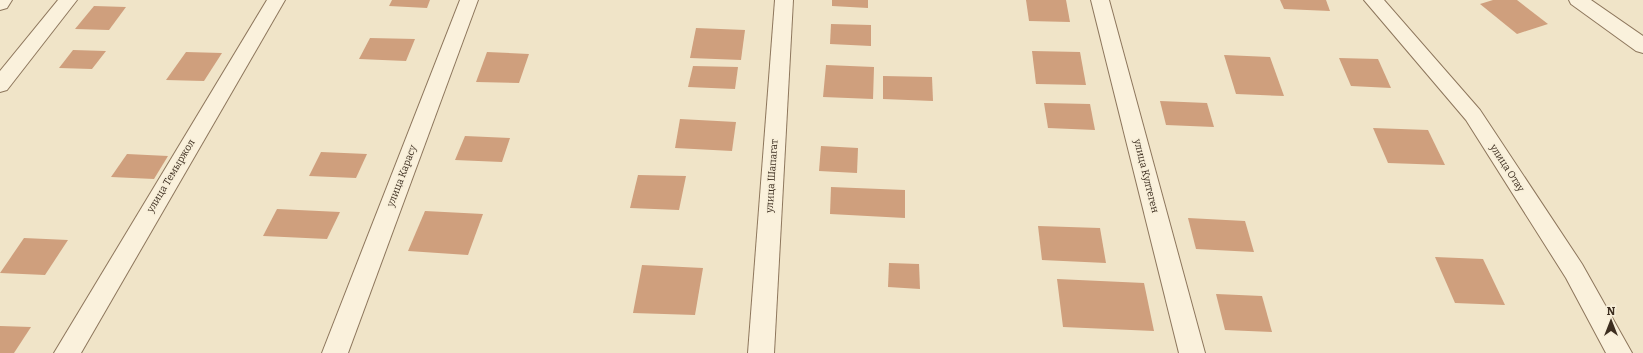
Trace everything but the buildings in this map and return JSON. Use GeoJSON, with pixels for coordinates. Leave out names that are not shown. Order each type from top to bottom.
{"type":"FeatureCollection","features":[{"type":"Feature","properties":{"kind":"street"},"geometry":{"type":"LineString","coordinates":[[0,4],[3,0]]}},
{"type":"Feature","properties":{"kind":"street"},"geometry":{"type":"LineString","coordinates":[[0,84],[68,0]]}},
{"type":"Feature","properties":{"kind":"street","name":"улица Темыржол"},"geometry":{"type":"LineString","coordinates":[[67,353],[276,0]]}},
{"type":"Feature","properties":{"kind":"street","name":"улица Карасу"},"geometry":{"type":"LineString","coordinates":[[335,353],[469,0]]}},
{"type":"Feature","properties":{"kind":"street","name":"улица Шапагат"},"geometry":{"type":"LineString","coordinates":[[761,353],[784,0]]}},
{"type":"Feature","properties":{"kind":"street","name":"улица Култеген"},"geometry":{"type":"LineString","coordinates":[[1100,0],[1192,353]]}},
{"type":"Feature","properties":{"kind":"street","name":"улица Отау"},"geometry":{"type":"LineString","coordinates":[[1373,0],[1473,115],[1574,271],[1618,353]]}},
{"type":"Feature","properties":{"kind":"street"},"geometry":{"type":"LineString","coordinates":[[1578,0],[1643,46]]}}]}
